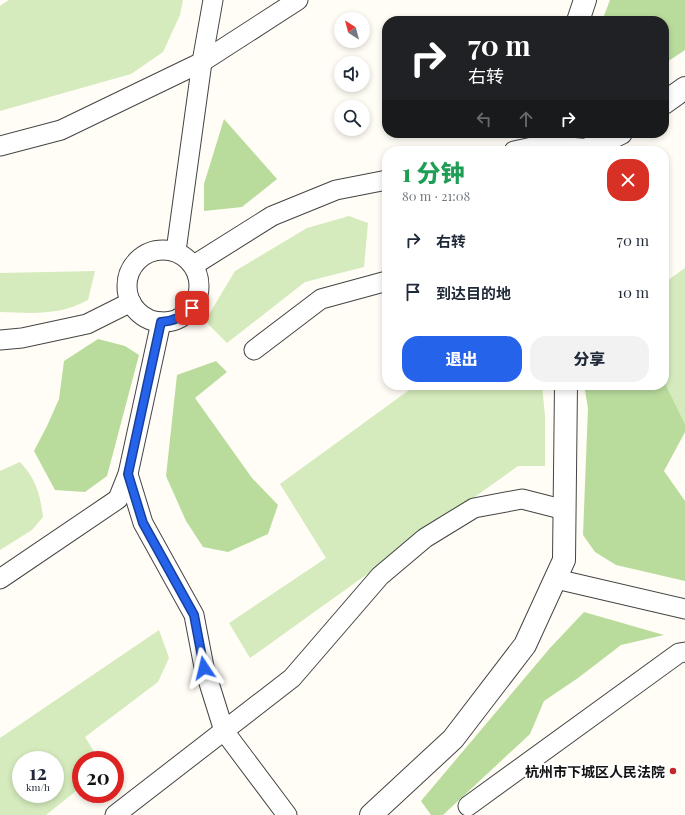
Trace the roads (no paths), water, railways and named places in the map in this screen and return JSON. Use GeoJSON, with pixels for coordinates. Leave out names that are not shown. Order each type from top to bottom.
{"type":"FeatureCollection","features":[{"type":"Feature","properties":{"kind":"street"},"geometry":{"type":"LineString","coordinates":[[580,16],[586,0]]}},
{"type":"Feature","properties":{"kind":"street"},"geometry":{"type":"LineString","coordinates":[[669,99],[685,88]]}},
{"type":"Feature","properties":{"kind":"street"},"geometry":{"type":"LineString","coordinates":[[594,146],[611,138]]}},
{"type":"Feature","properties":{"kind":"street"},"geometry":{"type":"LineString","coordinates":[[538,143],[559,146]]}},
{"type":"Feature","properties":{"kind":"street"},"geometry":{"type":"LineString","coordinates":[[371,815],[453,739],[525,645],[556,579],[564,560],[566,390]]}},
{"type":"Feature","properties":{"kind":"lane"},"geometry":{"type":"LineString","coordinates":[[176,251],[202,62],[213,0]]}},
{"type":"Feature","properties":{"kind":"lane"},"geometry":{"type":"LineString","coordinates":[[0,146],[61,130],[202,62],[298,0]]}},
{"type":"Feature","properties":{"kind":"lane"},"geometry":{"type":"LineString","coordinates":[[194,265],[272,216],[336,190],[382,181]]}},
{"type":"Feature","properties":{"kind":"lane"},"geometry":{"type":"LineString","coordinates":[[165,249],[176,251],[186,257],[194,265],[199,276],[200,287],[198,299],[192,308],[183,316],[173,321],[161,322],[149,319],[138,312],[131,302],[127,291],[128,278],[133,266],[141,257],[152,251],[165,249]]}},
{"type":"Feature","properties":{"kind":"lane"},"geometry":{"type":"LineString","coordinates":[[254,350],[320,299],[382,282]]}},
{"type":"Feature","properties":{"kind":"lane"},"geometry":{"type":"LineString","coordinates":[[0,340],[22,338],[87,324],[131,302]]}},
{"type":"Feature","properties":{"kind":"lane"},"geometry":{"type":"LineString","coordinates":[[0,579],[118,499],[128,474],[161,322]]}},
{"type":"Feature","properties":{"kind":"lane"},"geometry":{"type":"LineString","coordinates":[[128,474],[143,523],[194,615],[204,668],[224,731],[287,815]]}},
{"type":"Feature","properties":{"kind":"lane"},"geometry":{"type":"LineString","coordinates":[[115,815],[292,678],[380,576],[425,538],[474,508],[522,499],[565,510]]}},
{"type":"Feature","properties":{"kind":"lane"},"geometry":{"type":"LineString","coordinates":[[556,579],[685,609]]}},
{"type":"Feature","properties":{"kind":"lane"},"geometry":{"type":"LineString","coordinates":[[468,806],[679,653],[685,652]]}},
{"type":"Feature","properties":{"kind":"place","name":"杭州市下城区人民法院"},"geometry":{"type":"Point","coordinates":[673,771]}}]}
